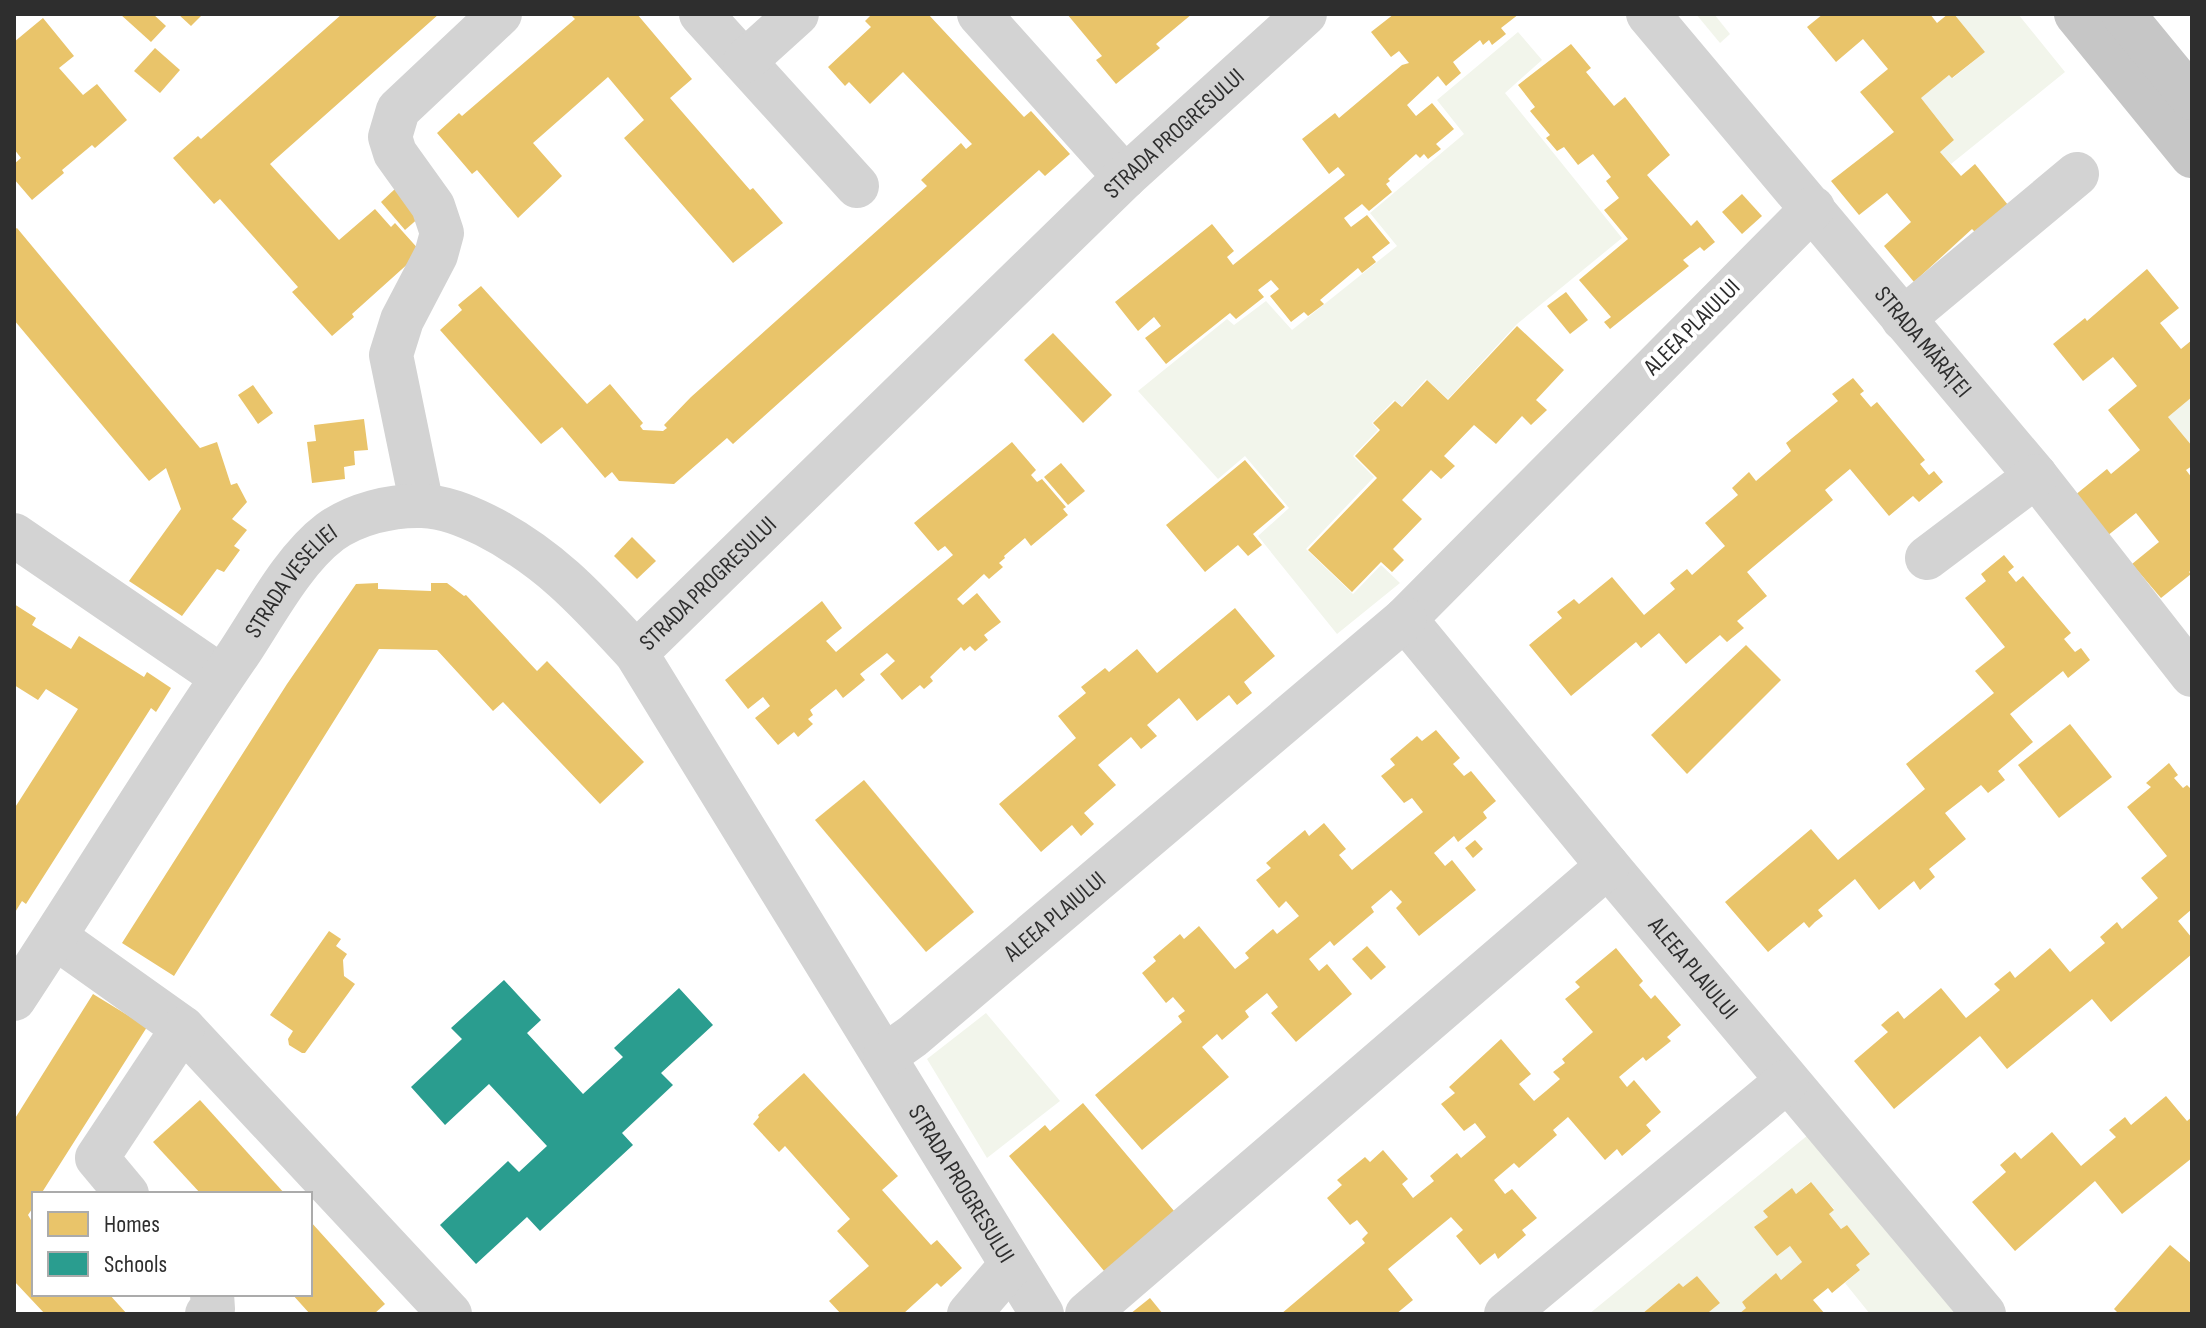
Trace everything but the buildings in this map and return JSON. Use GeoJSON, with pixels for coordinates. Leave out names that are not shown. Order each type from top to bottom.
{"type":"FeatureCollection","features":[{"type":"Feature","properties":{"kind":"main road"},"geometry":{"type":"LineString","coordinates":[[2076,14],[2192,156]]}},
{"type":"Feature","properties":{"kind":"main road"},"geometry":{"type":"LineString","coordinates":[[2123,14],[2192,98]]}},
{"type":"Feature","properties":{"kind":"street"},"geometry":{"type":"LineString","coordinates":[[422,506],[391,355],[402,320],[436,255],[442,233],[433,206],[395,153],[390,137],[398,110],[500,14]]}},
{"type":"Feature","properties":{"kind":"street"},"geometry":{"type":"LineString","coordinates":[[701,14],[857,186]]}},
{"type":"Feature","properties":{"kind":"street"},"geometry":{"type":"LineString","coordinates":[[745,61],[797,14]]}},
{"type":"Feature","properties":{"kind":"street"},"geometry":{"type":"LineString","coordinates":[[979,14],[1125,177]]}},
{"type":"Feature","properties":{"kind":"street","name":"STRADA PROGRESULUI"},"geometry":{"type":"LineString","coordinates":[[1042,1314],[636,653],[1125,177],[1305,14]]}},
{"type":"Feature","properties":{"kind":"street","name":"STRADA MĂRĂȚEI"},"geometry":{"type":"LineString","coordinates":[[1648,14],[2036,476],[2192,675]]}},
{"type":"Feature","properties":{"kind":"street"},"geometry":{"type":"LineString","coordinates":[[1903,319],[2077,174]]}},
{"type":"Feature","properties":{"kind":"street","name":"ALEEA PLAIULUI"},"geometry":{"type":"LineString","coordinates":[[885,1056],[913,1036],[1405,619],[1813,208]]}},
{"type":"Feature","properties":{"kind":"street"},"geometry":{"type":"LineString","coordinates":[[1927,558],[2036,476]]}},
{"type":"Feature","properties":{"kind":"street","name":"STRADA VESELIEI"},"geometry":{"type":"LineString","coordinates":[[14,999],[222,677],[302,560],[330,532],[355,518],[389,508],[422,506],[456,511],[503,534],[540,558],[572,584],[636,653]]}},
{"type":"Feature","properties":{"kind":"street"},"geometry":{"type":"LineString","coordinates":[[14,535],[222,677]]}},
{"type":"Feature","properties":{"kind":"street","name":"ALEEA PLAIULUI"},"geometry":{"type":"LineString","coordinates":[[1405,619],[1984,1314]]}},
{"type":"Feature","properties":{"kind":"street"},"geometry":{"type":"LineString","coordinates":[[1087,1314],[1608,866]]}},
{"type":"Feature","properties":{"kind":"street"},"geometry":{"type":"LineString","coordinates":[[55,937],[183,1028],[450,1314]]}},
{"type":"Feature","properties":{"kind":"street"},"geometry":{"type":"LineString","coordinates":[[125,1192],[97,1158],[183,1028]]}},
{"type":"Feature","properties":{"kind":"street"},"geometry":{"type":"LineString","coordinates":[[1506,1314],[1787,1081]]}},
{"type":"Feature","properties":{"kind":"street"},"geometry":{"type":"LineString","coordinates":[[969,1314],[1011,1265]]}},
{"type":"Feature","properties":{"kind":"street"},"geometry":{"type":"LineString","coordinates":[[207,1314],[213,1309],[212,1296]]}},
{"type":"Feature","properties":{"kind":"shaded area"},"geometry":{"type":"Polygon","coordinates":[[[1696,14],[1714,14],[1730,34],[1720,43],[1696,14]]]}},
{"type":"Feature","properties":{"kind":"shaded area"},"geometry":{"type":"Polygon","coordinates":[[[1954,14],[2018,14],[2065,72],[1951,164],[1940,152],[1954,140],[1921,98],[1949,75],[1953,78],[1985,52],[1954,14]]]}},
{"type":"Feature","properties":{"kind":"shaded area"},"geometry":{"type":"Polygon","coordinates":[[[1518,32],[1542,60],[1505,93],[1622,238],[1517,324],[1448,399],[1426,379],[1402,406],[1394,400],[1372,423],[1378,430],[1353,456],[1374,477],[1306,549],[1353,594],[1381,565],[1400,583],[1337,634],[1258,536],[1289,508],[1245,456],[1218,479],[1138,391],[1227,319],[1234,325],[1266,301],[1292,330],[1397,246],[1370,213],[1464,134],[1437,100],[1518,32]]]}},
{"type":"Feature","properties":{"kind":"shaded area"},"geometry":{"type":"Polygon","coordinates":[[[2192,397],[2192,446],[2168,417],[2192,397]]]}},
{"type":"Feature","properties":{"kind":"shaded area"},"geometry":{"type":"Polygon","coordinates":[[[986,1013],[1060,1101],[987,1158],[927,1059],[986,1013]]]}},
{"type":"Feature","properties":{"kind":"shaded area"},"geometry":{"type":"Polygon","coordinates":[[[1808,1135],[1960,1314],[1870,1314],[1845,1283],[1860,1270],[1856,1265],[1870,1254],[1847,1225],[1841,1229],[1829,1214],[1834,1209],[1810,1182],[1796,1194],[1792,1189],[1764,1210],[1768,1217],[1755,1227],[1777,1256],[1790,1246],[1802,1262],[1781,1280],[1775,1274],[1742,1302],[1746,1308],[1739,1314],[1710,1314],[1720,1303],[1697,1276],[1683,1287],[1679,1283],[1642,1314],[1589,1314],[1808,1135]]]}}]}
